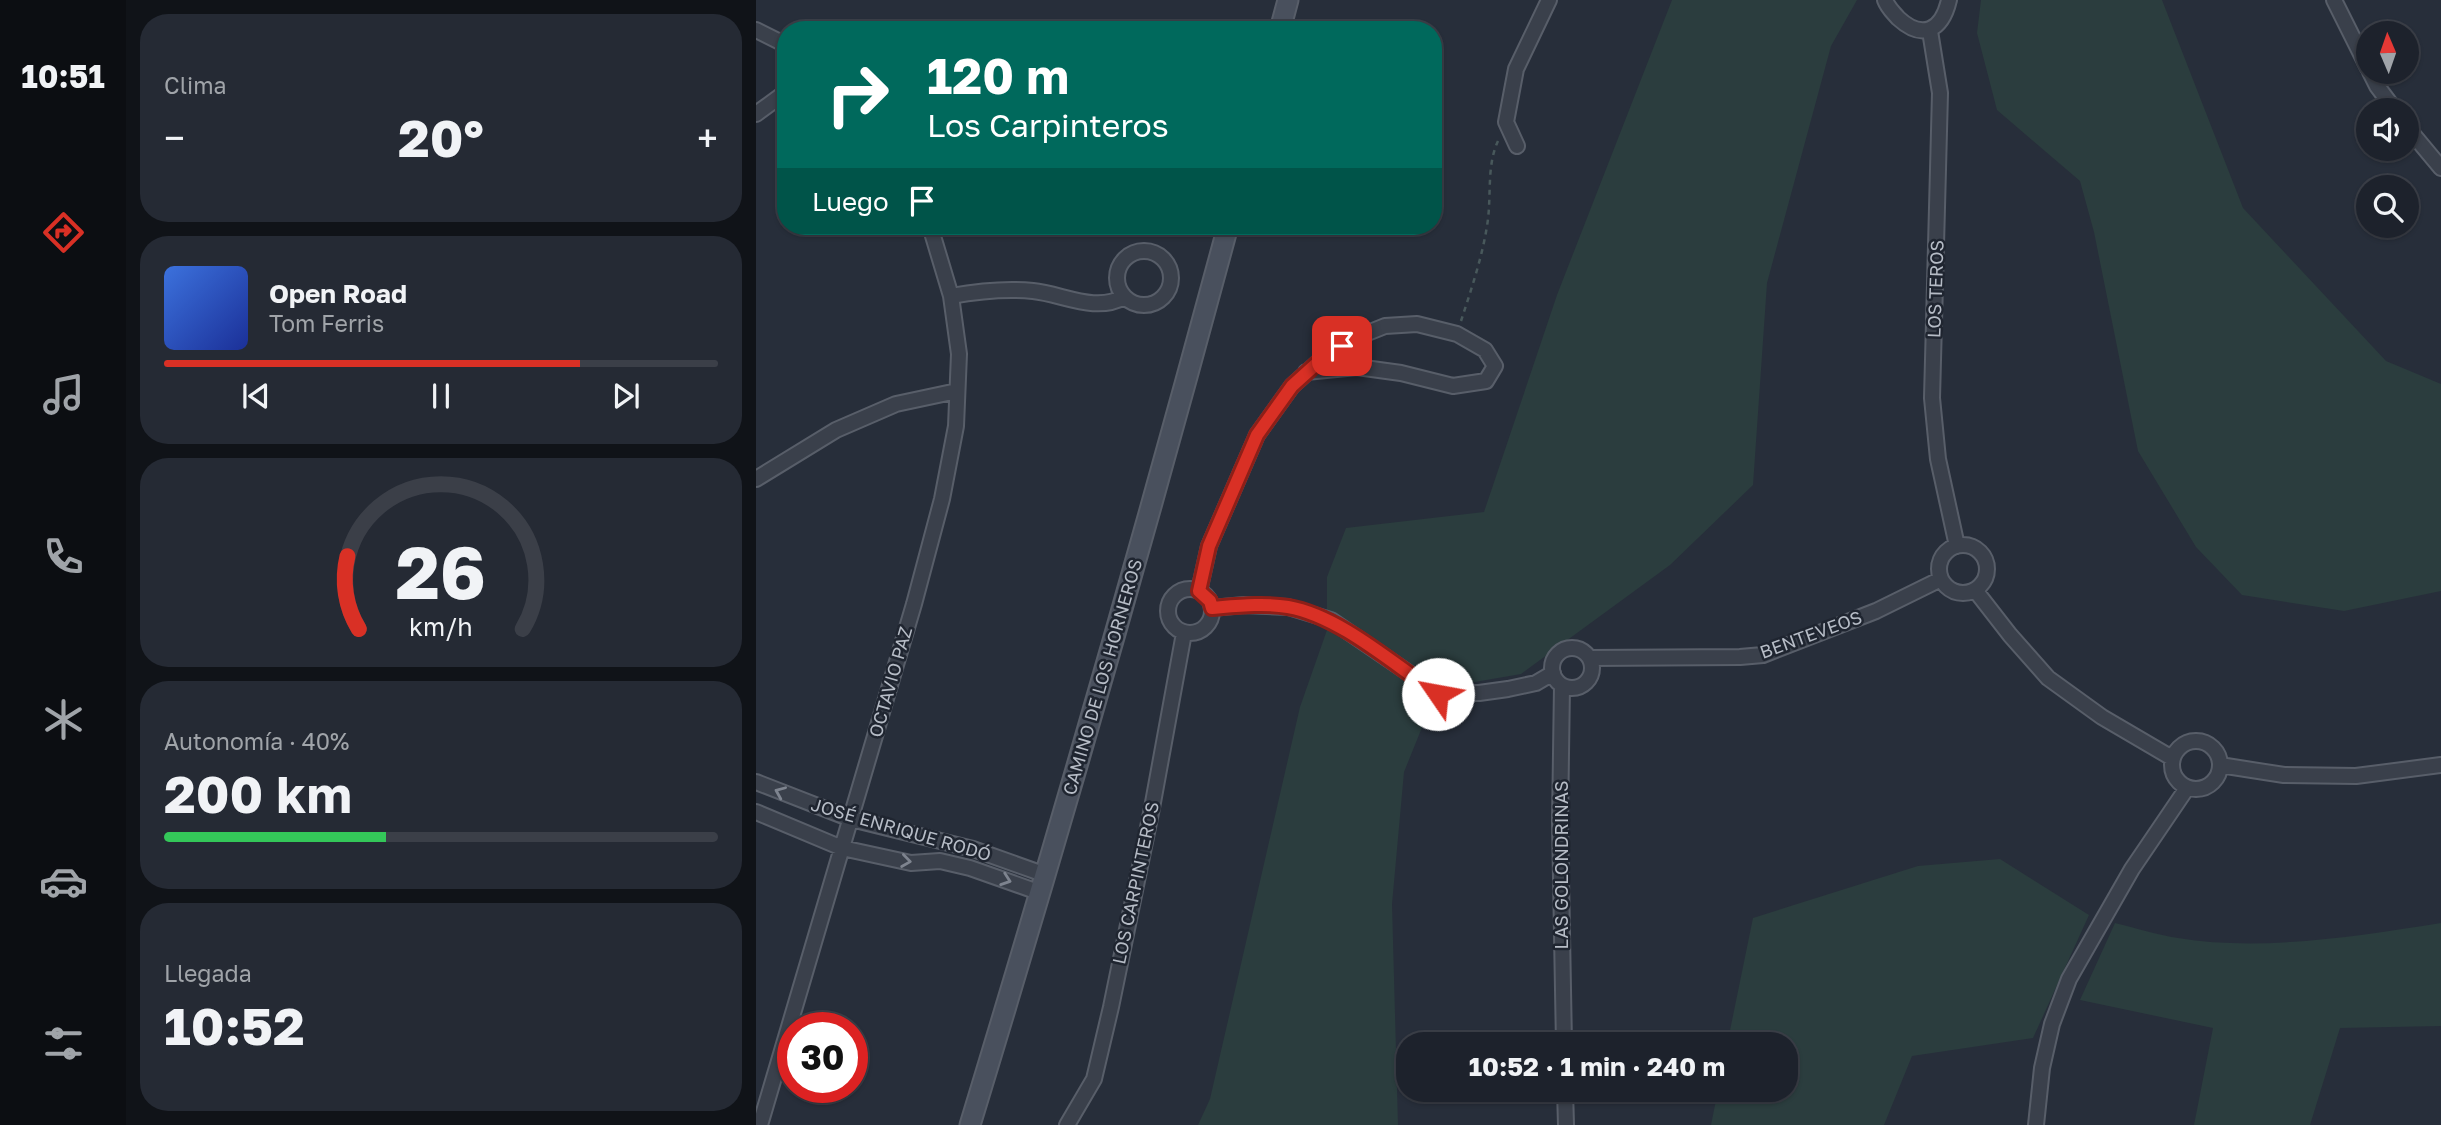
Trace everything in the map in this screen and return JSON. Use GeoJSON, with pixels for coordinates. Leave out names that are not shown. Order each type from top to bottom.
{"type":"FeatureCollection","features":[{"type":"Feature","properties":{"kind":"street"},"geometry":{"type":"LineString","coordinates":[[1282,21],[1288,0]]}},
{"type":"Feature","properties":{"kind":"street"},"geometry":{"type":"LineString","coordinates":[[1517,145],[1506,122],[1516,69],[1549,0]]}},
{"type":"Feature","properties":{"kind":"street"},"geometry":{"type":"LineString","coordinates":[[1885,0],[1887,6],[1905,23],[1920,31],[1930,31],[1945,15],[1950,0]]}},
{"type":"Feature","properties":{"kind":"street"},"geometry":{"type":"LineString","coordinates":[[2334,0],[2356,44]]}},
{"type":"Feature","properties":{"kind":"street"},"geometry":{"type":"LineString","coordinates":[[756,30],[777,40]]}},
{"type":"Feature","properties":{"kind":"street","name":"LOS TEROS"},"geometry":{"type":"LineString","coordinates":[[1930,31],[1940,93],[1932,398],[1938,458],[1957,546]]}},
{"type":"Feature","properties":{"kind":"street"},"geometry":{"type":"LineString","coordinates":[[756,114],[777,99]]}},
{"type":"Feature","properties":{"kind":"street"},"geometry":{"type":"LineString","coordinates":[[2419,142],[2441,168]]}},
{"type":"Feature","properties":{"kind":"street","name":"OCTAVIO PAZ"},"geometry":{"type":"LineString","coordinates":[[760,1125],[914,604],[942,499],[956,426],[959,354],[951,296],[933,235]]}},
{"type":"Feature","properties":{"kind":"street","name":"CAMINO DE LOS HORNEROS"},"geometry":{"type":"LineString","coordinates":[[970,1125],[1044,884],[1156,494],[1226,235]]}},
{"type":"Feature","properties":{"kind":"street"},"geometry":{"type":"LineString","coordinates":[[951,296],[995,289],[1035,291],[1091,304],[1113,303],[1124,297]]}},
{"type":"Feature","properties":{"kind":"street"},"geometry":{"type":"LineString","coordinates":[[1199,591],[1209,546],[1257,435],[1292,386],[1307,372],[1324,357],[1360,336],[1385,326],[1417,324],[1457,334],[1485,350],[1495,366],[1486,381],[1453,386],[1401,373],[1357,367],[1307,372]]}},
{"type":"Feature","properties":{"kind":"street"},"geometry":{"type":"LineString","coordinates":[[756,479],[836,430],[896,404],[957,391]]}},
{"type":"Feature","properties":{"kind":"street"},"geometry":{"type":"LineString","coordinates":[[1957,546],[1972,548],[1986,564],[1984,579],[1975,590],[1959,593],[1951,590],[1941,579],[1941,559],[1945,553],[1957,546]]}},
{"type":"Feature","properties":{"kind":"street","name":"BENTEVEOS"},"geometry":{"type":"LineString","coordinates":[[1553,673],[1553,661],[1561,651],[1574,648],[1590,658],[1763,655],[1876,611],[1941,579]]}},
{"type":"Feature","properties":{"kind":"street"},"geometry":{"type":"LineString","coordinates":[[1185,589],[1199,591],[1210,601],[1212,608],[1212,615],[1205,628],[1191,634],[1172,625],[1167,611],[1172,597],[1185,589]]}},
{"type":"Feature","properties":{"kind":"street"},"geometry":{"type":"LineString","coordinates":[[1975,590],[2048,678],[2102,717],[2172,758]]}},
{"type":"Feature","properties":{"kind":"street"},"geometry":{"type":"LineString","coordinates":[[1212,608],[1244,605],[1288,607],[1331,620],[1438,694],[1508,689],[1536,683],[1553,673],[1562,685],[1575,688],[1587,682],[1592,670],[1590,658]]}},
{"type":"Feature","properties":{"kind":"street","name":"LOS CARPINTEROS"},"geometry":{"type":"LineString","coordinates":[[1067,1125],[1094,1079],[1152,808],[1184,633]]}},
{"type":"Feature","properties":{"kind":"street","name":"LAS GOLONDRINAS"},"geometry":{"type":"LineString","coordinates":[[1562,685],[1560,822],[1563,1032]]}},
{"type":"Feature","properties":{"kind":"street"},"geometry":{"type":"LineString","coordinates":[[2195,741],[2215,751],[2220,765],[2218,773],[2209,785],[2195,789],[2187,788],[2176,779],[2171,765],[2172,758],[2181,746],[2195,741]]}},
{"type":"Feature","properties":{"kind":"street"},"geometry":{"type":"LineString","coordinates":[[2220,765],[2284,775],[2356,776],[2441,765]]}},
{"type":"Feature","properties":{"kind":"street","name":"JOSÉ ENRIQUE RODÓ"},"geometry":{"type":"LineString","coordinates":[[756,782],[851,819],[973,849],[1044,884]]}},
{"type":"Feature","properties":{"kind":"street"},"geometry":{"type":"LineString","coordinates":[[2036,1125],[2042,1068],[2052,1024],[2069,979],[2132,869],[2187,788]]}},
{"type":"Feature","properties":{"kind":"street","name":"JOSÉ ENRIQUE RODÓ"},"geometry":{"type":"LineString","coordinates":[[756,811],[842,848],[911,863],[940,861],[1044,884]]}},
{"type":"Feature","properties":{"kind":"street"},"geometry":{"type":"LineString","coordinates":[[1565,1102],[1566,1125]]}},
{"type":"Feature","properties":{"kind":"path"},"geometry":{"type":"LineString","coordinates":[[1457,334],[1487,228],[1491,191],[1490,158],[1506,122]]}},
{"type":"Feature","properties":{"kind":"shaded area"},"geometry":{"type":"Polygon","coordinates":[[[1672,0],[1857,0],[1831,46],[1767,283],[1753,485],[1670,565],[1521,674],[1463,684],[1440,683],[1404,772],[1392,904],[1398,1125],[1198,1125],[1210,1099],[1300,707],[1327,630],[1327,577],[1346,528],[1484,512],[1557,295],[1672,0]]]}},
{"type":"Feature","properties":{"kind":"shaded area"},"geometry":{"type":"Polygon","coordinates":[[[1981,0],[2162,0],[2243,208],[2386,361],[2441,384],[2441,591],[2344,611],[2242,595],[2196,547],[2138,451],[2094,232],[2080,181],[1997,110],[1977,33],[1981,0]]]}},
{"type":"Feature","properties":{"kind":"shaded area"},"geometry":{"type":"Polygon","coordinates":[[[2000,859],[2089,915],[2033,1038],[1912,1056],[1884,1125],[1711,1125],[1716,1102],[1798,1102],[1798,1032],[1730,1032],[1753,918],[1918,866],[2000,859]]]}},
{"type":"Feature","properties":{"kind":"shaded area"},"geometry":{"type":"Polygon","coordinates":[[[2115,923],[2178,938],[2210,942],[2276,943],[2377,933],[2441,923],[2441,1026],[2340,1028],[2310,1125],[2194,1125],[2213,1028],[2080,1000],[2115,923]]]}},
{"type":"Feature","properties":{"kind":"route"},"geometry":{"type":"LineString","coordinates":[[1342,346],[1324,357],[1292,386],[1257,435],[1209,546],[1199,591],[1210,601],[1212,608],[1244,605],[1288,607],[1331,620],[1438,694]]}}]}
